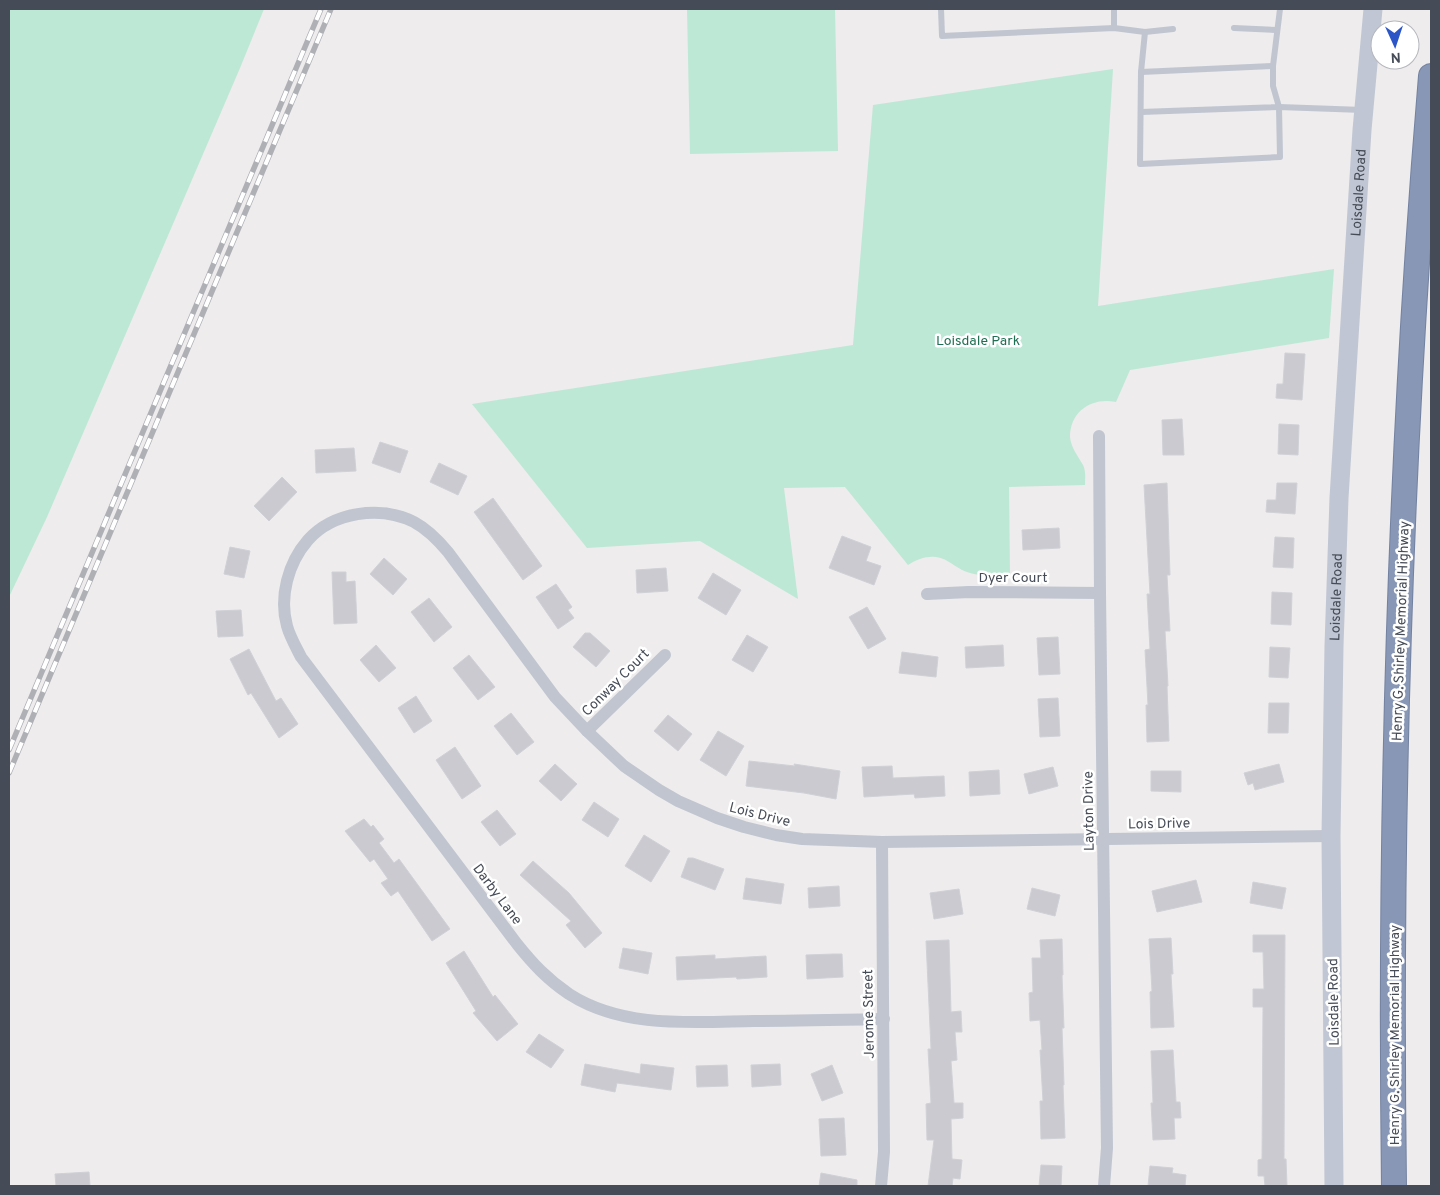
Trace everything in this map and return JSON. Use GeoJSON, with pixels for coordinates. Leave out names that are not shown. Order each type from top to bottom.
{"type":"FeatureCollection","features":[{"type":"Feature","properties":{"kind":"highway","name":"Henry G. Shirley Memorial Highway"},"geometry":{"type":"LineString","coordinates":[[1394,1186],[1394,873],[1400,600],[1412,347],[1431,76]]}},
{"type":"Feature","properties":{"kind":"main road","name":"Loisdale Road"},"geometry":{"type":"LineString","coordinates":[[1334,1186],[1331,836],[1339,498],[1364,110],[1373,9]]}},
{"type":"Feature","properties":{"kind":"street","name":"Layton Drive"},"geometry":{"type":"LineString","coordinates":[[1099,436],[1107,1148],[1104,1186]]}},
{"type":"Feature","properties":{"kind":"street","name":"Lois Drive"},"geometry":{"type":"LineString","coordinates":[[315,534],[327,525],[358,514],[390,514],[413,522],[423,528],[437,539],[448,552],[555,697],[624,766],[678,801],[744,828],[802,839],[882,842],[1331,836]]}},
{"type":"Feature","properties":{"kind":"street","name":"Darby Lane"},"geometry":{"type":"LineString","coordinates":[[315,534],[298,553],[292,564],[285,588],[286,625],[290,636],[313,673],[511,936],[542,973],[570,994],[588,1004],[631,1018],[676,1022],[884,1020]]}},
{"type":"Feature","properties":{"kind":"street","name":"Dyer Court"},"geometry":{"type":"LineString","coordinates":[[927,594],[969,592],[1100,593]]}},
{"type":"Feature","properties":{"kind":"street","name":"Conway Court"},"geometry":{"type":"LineString","coordinates":[[587,731],[665,655]]}},
{"type":"Feature","properties":{"kind":"street","name":"Jerome Street"},"geometry":{"type":"LineString","coordinates":[[882,842],[884,1020],[884,1152],[882,1186]]}},
{"type":"Feature","properties":{"kind":"lane"},"geometry":{"type":"LineString","coordinates":[[941,9],[942,36],[1114,28],[1144,32],[1172,29]]}},
{"type":"Feature","properties":{"kind":"lane"},"geometry":{"type":"LineString","coordinates":[[1114,9],[1114,28]]}},
{"type":"Feature","properties":{"kind":"lane"},"geometry":{"type":"LineString","coordinates":[[1144,32],[1141,72],[1140,164],[1280,158],[1279,107],[1273,86],[1273,66],[1280,9]]}},
{"type":"Feature","properties":{"kind":"lane"},"geometry":{"type":"LineString","coordinates":[[1234,28],[1277,30]]}},
{"type":"Feature","properties":{"kind":"lane"},"geometry":{"type":"LineString","coordinates":[[1141,72],[1273,66]]}},
{"type":"Feature","properties":{"kind":"lane"},"geometry":{"type":"LineString","coordinates":[[1140,112],[1279,107],[1364,110]]}},
{"type":"Feature","properties":{"kind":"green space"},"geometry":{"type":"Polygon","coordinates":[[[9,9],[264,9],[47,517],[9,597],[9,9]]]}},
{"type":"Feature","properties":{"kind":"green space"},"geometry":{"type":"Polygon","coordinates":[[[687,9],[835,9],[838,151],[690,154],[687,9]]]}},
{"type":"Feature","properties":{"kind":"green space","name":"Loisdale Park"},"geometry":{"type":"Polygon","coordinates":[[[1113,69],[1098,306],[1334,269],[1329,338],[1130,370],[1116,402],[1107,401],[1091,404],[1078,413],[1074,420],[1070,437],[1073,448],[1084,467],[1085,485],[1009,487],[1010,575],[975,574],[964,571],[944,559],[933,557],[923,558],[908,565],[845,487],[784,488],[798,599],[700,541],[587,548],[472,404],[853,345],[873,105],[1113,69]]]}},
{"type":"Feature","properties":{"kind":"building"},"geometry":{"type":"Polygon","coordinates":[[[1285,353],[1305,354],[1302,400],[1276,398],[1277,384],[1283,384],[1285,353]]]}},
{"type":"Feature","properties":{"kind":"building"},"geometry":{"type":"Polygon","coordinates":[[[1182,419],[1184,455],[1163,455],[1162,420],[1182,419]]]}},
{"type":"Feature","properties":{"kind":"building"},"geometry":{"type":"Polygon","coordinates":[[[1279,424],[1299,425],[1298,455],[1278,454],[1279,424]]]}},
{"type":"Feature","properties":{"kind":"building"},"geometry":{"type":"Polygon","coordinates":[[[380,442],[408,451],[400,473],[372,463],[380,442]]]}},
{"type":"Feature","properties":{"kind":"building"},"geometry":{"type":"Polygon","coordinates":[[[354,448],[356,471],[316,473],[315,450],[354,448]]]}},
{"type":"Feature","properties":{"kind":"building"},"geometry":{"type":"Polygon","coordinates":[[[439,463],[467,476],[458,495],[430,482],[439,463]]]}},
{"type":"Feature","properties":{"kind":"building"},"geometry":{"type":"Polygon","coordinates":[[[282,477],[297,492],[269,521],[254,506],[282,477]]]}},
{"type":"Feature","properties":{"kind":"building"},"geometry":{"type":"Polygon","coordinates":[[[1167,483],[1170,575],[1167,575],[1170,631],[1165,631],[1169,741],[1147,742],[1146,705],[1148,705],[1145,650],[1150,649],[1147,594],[1150,594],[1144,485],[1167,483]]]}},
{"type":"Feature","properties":{"kind":"building"},"geometry":{"type":"Polygon","coordinates":[[[1277,483],[1297,483],[1295,514],[1266,512],[1267,500],[1276,500],[1277,483]]]}},
{"type":"Feature","properties":{"kind":"building"},"geometry":{"type":"Polygon","coordinates":[[[493,498],[542,566],[523,580],[474,512],[493,498]]]}},
{"type":"Feature","properties":{"kind":"building"},"geometry":{"type":"Polygon","coordinates":[[[1059,528],[1060,548],[1023,550],[1022,530],[1059,528]]]}},
{"type":"Feature","properties":{"kind":"building"},"geometry":{"type":"Polygon","coordinates":[[[842,536],[871,547],[866,561],[881,566],[874,585],[829,568],[842,536]]]}},
{"type":"Feature","properties":{"kind":"building"},"geometry":{"type":"Polygon","coordinates":[[[1275,537],[1294,538],[1293,568],[1273,567],[1275,537]]]}},
{"type":"Feature","properties":{"kind":"building"},"geometry":{"type":"Polygon","coordinates":[[[230,547],[250,551],[244,578],[224,574],[230,547]]]}},
{"type":"Feature","properties":{"kind":"building"},"geometry":{"type":"Polygon","coordinates":[[[384,558],[407,579],[393,595],[370,574],[384,558]]]}},
{"type":"Feature","properties":{"kind":"building"},"geometry":{"type":"Polygon","coordinates":[[[666,568],[668,591],[637,593],[636,570],[666,568]]]}},
{"type":"Feature","properties":{"kind":"building"},"geometry":{"type":"Polygon","coordinates":[[[332,572],[346,572],[346,582],[355,581],[357,623],[334,624],[332,572]]]}},
{"type":"Feature","properties":{"kind":"building"},"geometry":{"type":"Polygon","coordinates":[[[713,573],[741,590],[726,615],[698,598],[713,573]]]}},
{"type":"Feature","properties":{"kind":"building"},"geometry":{"type":"Polygon","coordinates":[[[556,584],[572,607],[568,610],[574,618],[558,629],[536,597],[556,584]]]}},
{"type":"Feature","properties":{"kind":"building"},"geometry":{"type":"Polygon","coordinates":[[[1272,592],[1292,593],[1291,625],[1271,624],[1272,592]]]}},
{"type":"Feature","properties":{"kind":"building"},"geometry":{"type":"Polygon","coordinates":[[[429,598],[452,627],[434,642],[411,612],[429,598]]]}},
{"type":"Feature","properties":{"kind":"building"},"geometry":{"type":"Polygon","coordinates":[[[867,607],[886,639],[868,649],[849,617],[867,607]]]}},
{"type":"Feature","properties":{"kind":"building"},"geometry":{"type":"Polygon","coordinates":[[[241,610],[243,636],[218,637],[216,611],[241,610]]]}},
{"type":"Feature","properties":{"kind":"building"},"geometry":{"type":"Polygon","coordinates":[[[585,633],[590,633],[610,651],[596,667],[573,647],[585,633]]]}},
{"type":"Feature","properties":{"kind":"building"},"geometry":{"type":"Polygon","coordinates":[[[747,635],[768,647],[753,672],[732,660],[747,635]]]}},
{"type":"Feature","properties":{"kind":"building"},"geometry":{"type":"Polygon","coordinates":[[[1058,637],[1060,674],[1039,675],[1037,638],[1058,637]]]}},
{"type":"Feature","properties":{"kind":"building"},"geometry":{"type":"Polygon","coordinates":[[[376,645],[396,668],[379,682],[360,660],[376,645]]]}},
{"type":"Feature","properties":{"kind":"building"},"geometry":{"type":"Polygon","coordinates":[[[1003,645],[1004,666],[966,668],[965,647],[1003,645]]]}},
{"type":"Feature","properties":{"kind":"building"},"geometry":{"type":"Polygon","coordinates":[[[1270,647],[1290,648],[1288,678],[1269,677],[1270,647]]]}},
{"type":"Feature","properties":{"kind":"building"},"geometry":{"type":"Polygon","coordinates":[[[249,649],[276,701],[281,698],[298,724],[279,738],[251,693],[248,695],[230,659],[249,649]]]}},
{"type":"Feature","properties":{"kind":"building"},"geometry":{"type":"Polygon","coordinates":[[[902,652],[938,657],[936,677],[899,673],[902,652]]]}},
{"type":"Feature","properties":{"kind":"building"},"geometry":{"type":"Polygon","coordinates":[[[469,655],[495,687],[478,700],[453,668],[469,655]]]}},
{"type":"Feature","properties":{"kind":"building"},"geometry":{"type":"Polygon","coordinates":[[[416,696],[432,721],[414,733],[398,708],[416,696]]]}},
{"type":"Feature","properties":{"kind":"building"},"geometry":{"type":"Polygon","coordinates":[[[1058,698],[1060,736],[1040,737],[1038,699],[1058,698]]]}},
{"type":"Feature","properties":{"kind":"building"},"geometry":{"type":"Polygon","coordinates":[[[1269,703],[1289,703],[1288,733],[1268,733],[1269,703]]]}},
{"type":"Feature","properties":{"kind":"building"},"geometry":{"type":"Polygon","coordinates":[[[511,713],[534,742],[517,755],[494,726],[511,713]]]}},
{"type":"Feature","properties":{"kind":"building"},"geometry":{"type":"Polygon","coordinates":[[[668,715],[692,734],[678,751],[654,731],[668,715]]]}},
{"type":"Feature","properties":{"kind":"building"},"geometry":{"type":"Polygon","coordinates":[[[718,731],[744,746],[726,776],[700,760],[718,731]]]}},
{"type":"Feature","properties":{"kind":"building"},"geometry":{"type":"Polygon","coordinates":[[[455,747],[481,786],[462,799],[436,760],[455,747]]]}},
{"type":"Feature","properties":{"kind":"building"},"geometry":{"type":"Polygon","coordinates":[[[749,761],[795,766],[794,764],[840,771],[836,799],[746,786],[749,761]]]}},
{"type":"Feature","properties":{"kind":"building"},"geometry":{"type":"Polygon","coordinates":[[[555,764],[577,784],[561,801],[539,781],[555,764]]]}},
{"type":"Feature","properties":{"kind":"building"},"geometry":{"type":"Polygon","coordinates":[[[1279,764],[1284,782],[1255,790],[1253,783],[1248,785],[1244,773],[1279,764]]]}},
{"type":"Feature","properties":{"kind":"building"},"geometry":{"type":"Polygon","coordinates":[[[892,766],[893,778],[944,776],[945,796],[915,798],[914,794],[864,797],[862,767],[892,766]]]}},
{"type":"Feature","properties":{"kind":"building"},"geometry":{"type":"Polygon","coordinates":[[[1053,767],[1058,786],[1029,794],[1024,774],[1053,767]]]}},
{"type":"Feature","properties":{"kind":"building"},"geometry":{"type":"Polygon","coordinates":[[[999,770],[1000,794],[970,796],[969,772],[999,770]]]}},
{"type":"Feature","properties":{"kind":"building"},"geometry":{"type":"Polygon","coordinates":[[[1151,771],[1181,771],[1181,792],[1151,791],[1151,771]]]}},
{"type":"Feature","properties":{"kind":"building"},"geometry":{"type":"Polygon","coordinates":[[[594,802],[619,819],[608,837],[582,820],[594,802]]]}},
{"type":"Feature","properties":{"kind":"building"},"geometry":{"type":"Polygon","coordinates":[[[497,810],[516,834],[500,846],[481,822],[497,810]]]}},
{"type":"Feature","properties":{"kind":"building"},"geometry":{"type":"Polygon","coordinates":[[[364,819],[371,827],[373,825],[384,839],[379,843],[394,863],[399,859],[450,929],[432,941],[398,891],[391,896],[381,883],[388,879],[374,859],[370,862],[345,831],[364,819]]]}},
{"type":"Feature","properties":{"kind":"building"},"geometry":{"type":"Polygon","coordinates":[[[644,835],[670,851],[651,882],[625,866],[644,835]]]}},
{"type":"Feature","properties":{"kind":"building"},"geometry":{"type":"Polygon","coordinates":[[[688,858],[724,869],[715,890],[681,877],[688,858]]]}},
{"type":"Feature","properties":{"kind":"building"},"geometry":{"type":"Polygon","coordinates":[[[533,861],[569,893],[602,933],[585,948],[566,925],[571,921],[520,875],[533,861]]]}},
{"type":"Feature","properties":{"kind":"building"},"geometry":{"type":"Polygon","coordinates":[[[746,878],[784,884],[781,904],[743,899],[746,878]]]}},
{"type":"Feature","properties":{"kind":"building"},"geometry":{"type":"Polygon","coordinates":[[[1196,880],[1202,902],[1157,912],[1152,891],[1196,880]]]}},
{"type":"Feature","properties":{"kind":"building"},"geometry":{"type":"Polygon","coordinates":[[[1253,882],[1286,888],[1282,909],[1250,903],[1253,882]]]}},
{"type":"Feature","properties":{"kind":"building"},"geometry":{"type":"Polygon","coordinates":[[[839,886],[840,906],[809,908],[808,888],[839,886]]]}},
{"type":"Feature","properties":{"kind":"building"},"geometry":{"type":"Polygon","coordinates":[[[1032,888],[1060,895],[1055,916],[1027,909],[1032,888]]]}},
{"type":"Feature","properties":{"kind":"building"},"geometry":{"type":"Polygon","coordinates":[[[959,889],[963,914],[934,919],[930,893],[959,889]]]}},
{"type":"Feature","properties":{"kind":"building"},"geometry":{"type":"Polygon","coordinates":[[[1253,935],[1285,935],[1284,1159],[1286,1159],[1287,1186],[1265,1186],[1264,1176],[1258,1176],[1258,1160],[1262,1159],[1263,1007],[1253,1007],[1253,989],[1264,989],[1263,952],[1253,952],[1253,935]]]}},
{"type":"Feature","properties":{"kind":"building"},"geometry":{"type":"Polygon","coordinates":[[[1171,938],[1174,1027],[1151,1028],[1150,992],[1152,991],[1149,939],[1171,938]]]}},
{"type":"Feature","properties":{"kind":"building"},"geometry":{"type":"Polygon","coordinates":[[[1062,939],[1065,1138],[1041,1139],[1040,1101],[1043,1101],[1040,1050],[1042,1050],[1040,1020],[1030,1021],[1029,993],[1033,992],[1032,958],[1041,958],[1040,940],[1062,939]]]}},
{"type":"Feature","properties":{"kind":"building"},"geometry":{"type":"Polygon","coordinates":[[[949,940],[951,1012],[961,1011],[962,1032],[955,1032],[957,1060],[951,1061],[954,1103],[963,1103],[963,1118],[951,1119],[952,1159],[962,1160],[960,1179],[953,1178],[952,1186],[928,1186],[934,1140],[927,1140],[926,1104],[931,1103],[928,1049],[931,1049],[926,941],[949,940]]]}},
{"type":"Feature","properties":{"kind":"building"},"geometry":{"type":"Polygon","coordinates":[[[623,948],[652,953],[648,974],[619,968],[623,948]]]}},
{"type":"Feature","properties":{"kind":"building"},"geometry":{"type":"Polygon","coordinates":[[[464,951],[493,997],[495,995],[518,1024],[497,1041],[473,1013],[476,1011],[446,963],[464,951]]]}},
{"type":"Feature","properties":{"kind":"building"},"geometry":{"type":"Polygon","coordinates":[[[842,954],[843,977],[807,979],[806,955],[842,954]]]}},
{"type":"Feature","properties":{"kind":"building"},"geometry":{"type":"Polygon","coordinates":[[[715,955],[715,959],[766,956],[767,977],[677,980],[676,957],[715,955]]]}},
{"type":"Feature","properties":{"kind":"building"},"geometry":{"type":"Polygon","coordinates":[[[539,1034],[564,1050],[551,1068],[526,1052],[539,1034]]]}},
{"type":"Feature","properties":{"kind":"building"},"geometry":{"type":"Polygon","coordinates":[[[1173,1050],[1176,1102],[1180,1102],[1181,1118],[1174,1118],[1175,1139],[1153,1140],[1151,1051],[1173,1050]]]}},
{"type":"Feature","properties":{"kind":"building"},"geometry":{"type":"Polygon","coordinates":[[[585,1064],[640,1074],[641,1064],[674,1068],[671,1090],[617,1083],[615,1092],[581,1085],[585,1064]]]}},
{"type":"Feature","properties":{"kind":"building"},"geometry":{"type":"Polygon","coordinates":[[[780,1064],[781,1085],[752,1087],[751,1065],[780,1064]]]}},
{"type":"Feature","properties":{"kind":"building"},"geometry":{"type":"Polygon","coordinates":[[[727,1065],[728,1086],[697,1087],[696,1066],[727,1065]]]}},
{"type":"Feature","properties":{"kind":"building"},"geometry":{"type":"Polygon","coordinates":[[[832,1065],[843,1093],[822,1101],[811,1074],[832,1065]]]}},
{"type":"Feature","properties":{"kind":"building"},"geometry":{"type":"Polygon","coordinates":[[[844,1118],[846,1155],[821,1156],[819,1119],[844,1118]]]}},
{"type":"Feature","properties":{"kind":"building"},"geometry":{"type":"Polygon","coordinates":[[[1041,1165],[1062,1166],[1061,1186],[1039,1186],[1041,1165]]]}},
{"type":"Feature","properties":{"kind":"building"},"geometry":{"type":"Polygon","coordinates":[[[1150,1166],[1173,1168],[1172,1173],[1186,1175],[1185,1186],[1148,1186],[1150,1166]]]}},
{"type":"Feature","properties":{"kind":"building"},"geometry":{"type":"Polygon","coordinates":[[[89,1172],[90,1186],[56,1186],[55,1174],[89,1172]]]}},
{"type":"Feature","properties":{"kind":"building"},"geometry":{"type":"Polygon","coordinates":[[[821,1173],[857,1180],[857,1186],[819,1186],[821,1173]]]}},
{"type":"Feature","properties":{"kind":"railway"},"geometry":{"type":"LineString","coordinates":[[9,750],[321,9]]}},
{"type":"Feature","properties":{"kind":"railway"},"geometry":{"type":"LineString","coordinates":[[9,773],[331,9]]}}]}
